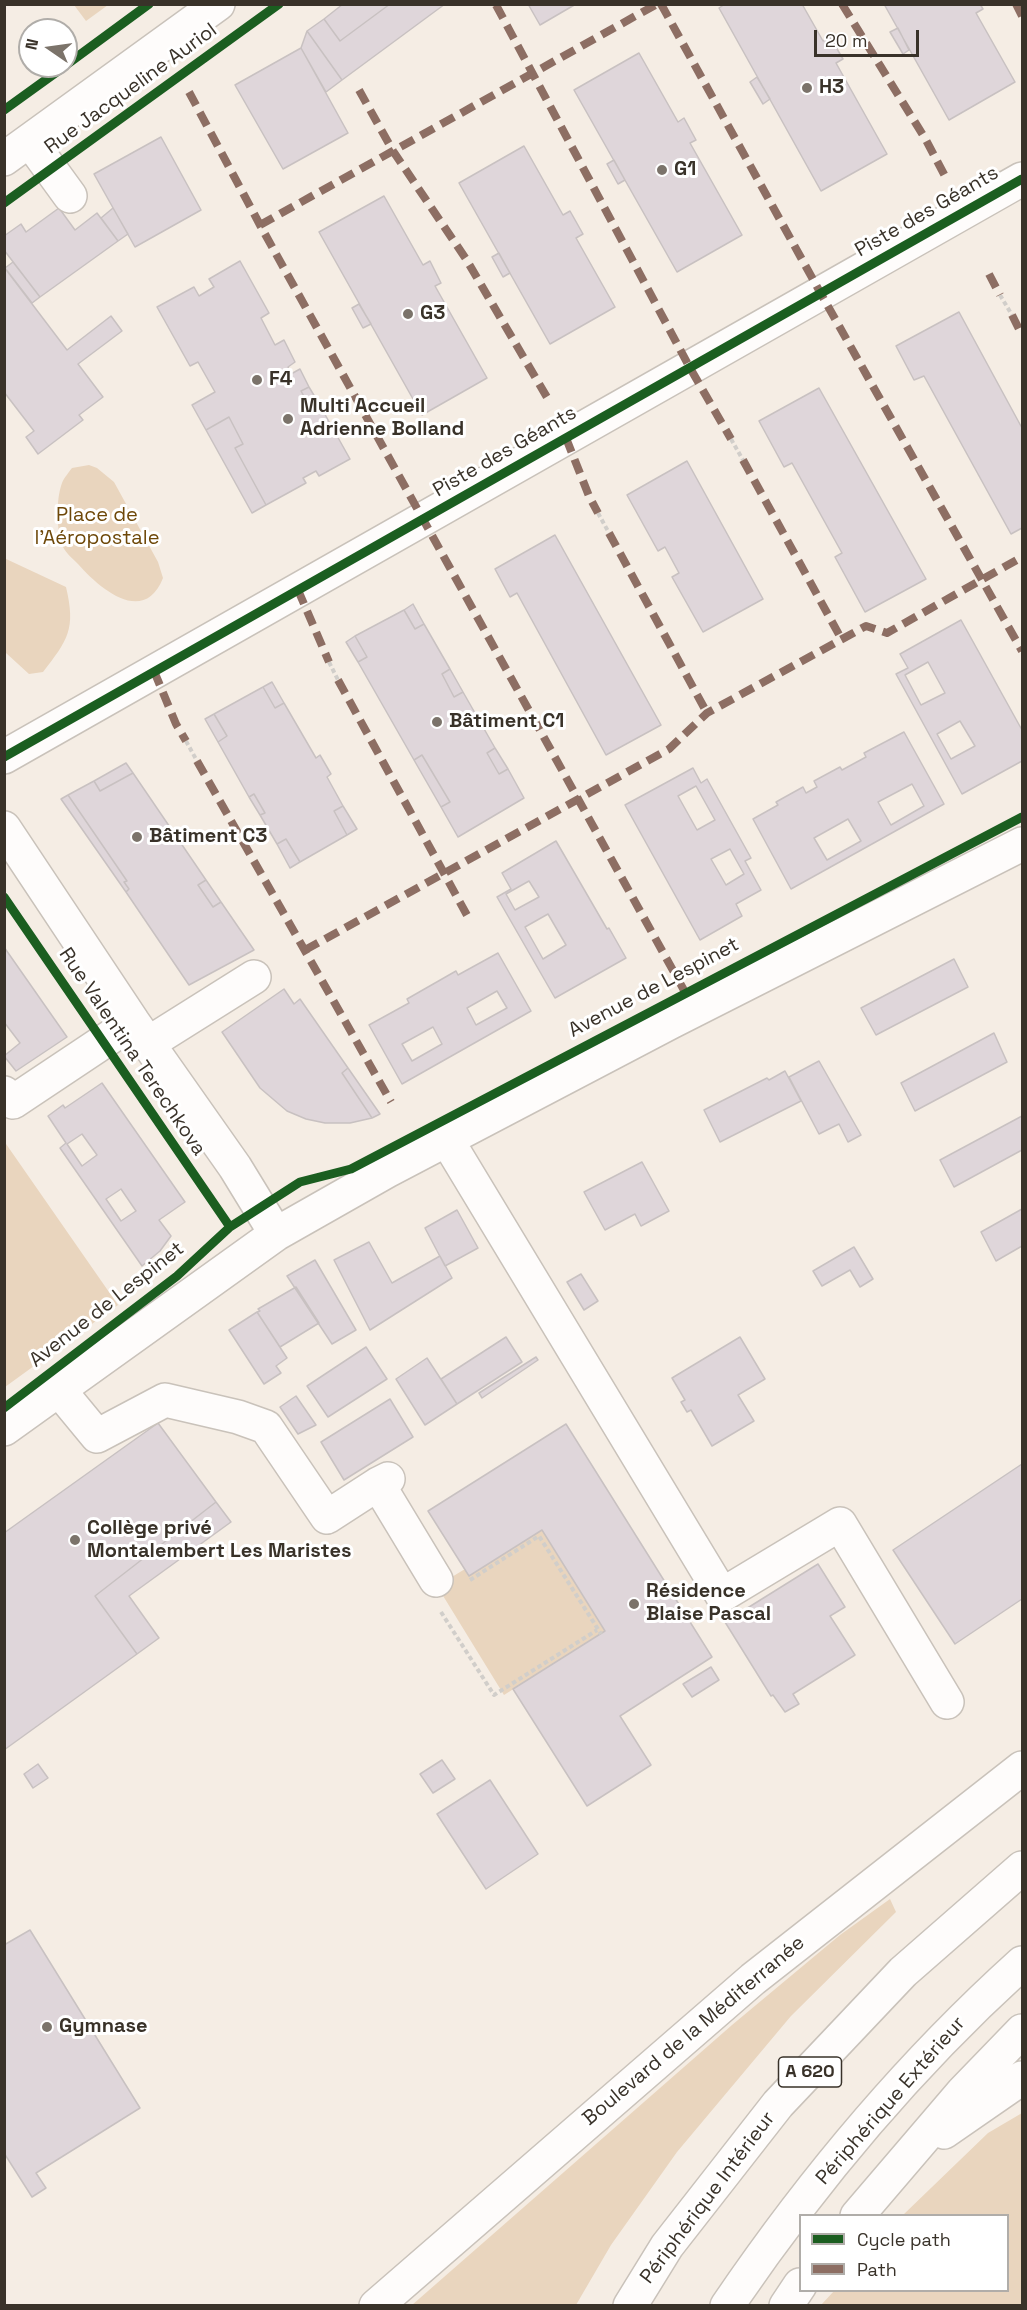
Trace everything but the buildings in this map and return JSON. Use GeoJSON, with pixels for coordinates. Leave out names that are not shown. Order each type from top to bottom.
{"type":"FeatureCollection","features":[{"type":"Feature","properties":{"kind":"main road","name":"Rue Jacqueline Auriol"},"geometry":{"type":"LineString","coordinates":[[17,150],[218,4]]}},
{"type":"Feature","properties":{"kind":"main road"},"geometry":{"type":"LineString","coordinates":[[17,150],[70,196]]}},
{"type":"Feature","properties":{"kind":"main road","name":"Piste des Géants"},"geometry":{"type":"LineString","coordinates":[[4,757],[1023,179]]}},
{"type":"Feature","properties":{"kind":"main road","name":"Rue Valentina Terechkova"},"geometry":{"type":"LineString","coordinates":[[4,828],[235,1167],[276,1234]]}},
{"type":"Feature","properties":{"kind":"main road","name":"Avenue de Lespinet"},"geometry":{"type":"LineString","coordinates":[[4,1429],[276,1234],[387,1171],[679,1018],[1023,844]]}},
{"type":"Feature","properties":{"kind":"main road"},"geometry":{"type":"LineString","coordinates":[[4,1093],[13,1102],[141,1032],[254,977]]}},
{"type":"Feature","properties":{"kind":"main road"},"geometry":{"type":"LineString","coordinates":[[447,1140],[722,1595],[840,1524],[947,1702]]}},
{"type":"Feature","properties":{"kind":"main road"},"geometry":{"type":"LineString","coordinates":[[59,1390],[97,1436],[165,1400],[238,1417],[266,1427],[327,1517],[383,1481],[446,1591]]}},
{"type":"Feature","properties":{"kind":"main road","name":"Boulevard de la Méditerranée"},"geometry":{"type":"LineString","coordinates":[[376,2306],[753,1979],[1023,1768]]}},
{"type":"Feature","properties":{"kind":"main road","name":"Périphérique Intérieur"},"geometry":{"type":"LineString","coordinates":[[630,2306],[667,2246],[778,2104],[903,1972],[1023,1868]]}},
{"type":"Feature","properties":{"kind":"main road","name":"Périphérique Extérieur"},"geometry":{"type":"LineString","coordinates":[[727,2306],[762,2253],[863,2126],[972,2008],[1023,1963]]}},
{"type":"Feature","properties":{"kind":"main road"},"geometry":{"type":"LineString","coordinates":[[859,2214],[963,2091],[1023,2031]]}},
{"type":"Feature","properties":{"kind":"main road"},"geometry":{"type":"LineString","coordinates":[[901,2163],[1023,2078]]}},
{"type":"Feature","properties":{"kind":"main road"},"geometry":{"type":"LineString","coordinates":[[786,2306],[799,2288]]}},
{"type":"Feature","properties":{"kind":"path"},"geometry":{"type":"LineString","coordinates":[[1000,295],[1012,315]]}},
{"type":"Feature","properties":{"kind":"path"},"geometry":{"type":"LineString","coordinates":[[731,439],[743,460]]}},
{"type":"Feature","properties":{"kind":"path"},"geometry":{"type":"LineString","coordinates":[[598,513],[609,533]]}},
{"type":"Feature","properties":{"kind":"path"},"geometry":{"type":"LineString","coordinates":[[329,662],[338,680]]}},
{"type":"Feature","properties":{"kind":"path"},"geometry":{"type":"LineString","coordinates":[[186,741],[197,761]]}},
{"type":"Feature","properties":{"kind":"path"},"geometry":{"type":"LineString","coordinates":[[539,1536],[599,1632],[494,1695],[446,1591],[539,1536]]}},
{"type":"Feature","properties":{"kind":"green space"},"geometry":{"type":"Polygon","coordinates":[[[74,5],[108,5],[86,21],[74,5]]]}},
{"type":"Feature","properties":{"kind":"green space","name":"Place de l'Aéropostale"},"geometry":{"type":"Polygon","coordinates":[[[89,465],[97,468],[114,482],[158,562],[163,578],[155,592],[145,600],[134,601],[110,592],[87,574],[63,547],[58,515],[62,483],[72,468],[89,465]]]}},
{"type":"Feature","properties":{"kind":"green space","name":"Place de l'Aéropostale"},"geometry":{"type":"Polygon","coordinates":[[[4,558],[66,587],[70,614],[68,633],[59,651],[43,672],[29,674],[6,653],[4,558]]]}},
{"type":"Feature","properties":{"kind":"green space"},"geometry":{"type":"Polygon","coordinates":[[[4,1141],[118,1305],[5,1387],[4,1387],[4,1141]]]}},
{"type":"Feature","properties":{"kind":"green space"},"geometry":{"type":"Polygon","coordinates":[[[542,1530],[605,1631],[504,1695],[437,1586],[465,1569],[469,1576],[542,1530]]]}},
{"type":"Feature","properties":{"kind":"green space"},"geometry":{"type":"Polygon","coordinates":[[[890,1899],[896,1912],[791,2016],[677,2152],[611,2245],[576,2305],[412,2305],[732,2025],[840,1935],[890,1899]]]}},
{"type":"Feature","properties":{"kind":"green space"},"geometry":{"type":"Polygon","coordinates":[[[1022,2113],[1022,2305],[821,2305],[833,2292],[1009,2292],[1009,2214],[904,2214],[988,2133],[1022,2113]]]}},
{"type":"Feature","properties":{"kind":"marked path"},"geometry":{"type":"LineString","coordinates":[[260,225],[657,4]]}},
{"type":"Feature","properties":{"kind":"marked path"},"geometry":{"type":"LineString","coordinates":[[661,4],[1022,651]]}},
{"type":"Feature","properties":{"kind":"marked path"},"geometry":{"type":"LineString","coordinates":[[842,4],[926,140],[946,178]]}},
{"type":"Feature","properties":{"kind":"marked path"},"geometry":{"type":"LineString","coordinates":[[1016,4],[1022,16]]}},
{"type":"Feature","properties":{"kind":"marked path"},"geometry":{"type":"LineString","coordinates":[[496,5],[690,368],[731,439]]}},
{"type":"Feature","properties":{"kind":"marked path"},"geometry":{"type":"LineString","coordinates":[[359,90],[393,151],[466,259],[548,399]]}},
{"type":"Feature","properties":{"kind":"marked path"},"geometry":{"type":"LineString","coordinates":[[189,92],[260,225],[685,992]]}},
{"type":"Feature","properties":{"kind":"marked path"},"geometry":{"type":"LineString","coordinates":[[989,274],[1000,295]]}},
{"type":"Feature","properties":{"kind":"marked path"},"geometry":{"type":"LineString","coordinates":[[1012,315],[1022,335]]}},
{"type":"Feature","properties":{"kind":"marked path"},"geometry":{"type":"LineString","coordinates":[[566,438],[598,513]]}},
{"type":"Feature","properties":{"kind":"marked path"},"geometry":{"type":"LineString","coordinates":[[743,460],[842,640]]}},
{"type":"Feature","properties":{"kind":"marked path"},"geometry":{"type":"LineString","coordinates":[[609,533],[707,713]]}},
{"type":"Feature","properties":{"kind":"marked path"},"geometry":{"type":"LineString","coordinates":[[305,950],[669,749],[707,713],[866,626],[887,633],[1022,557]]}},
{"type":"Feature","properties":{"kind":"marked path"},"geometry":{"type":"LineString","coordinates":[[298,590],[329,662]]}},
{"type":"Feature","properties":{"kind":"marked path"},"geometry":{"type":"LineString","coordinates":[[154,671],[176,724],[186,741]]}},
{"type":"Feature","properties":{"kind":"marked path"},"geometry":{"type":"LineString","coordinates":[[338,680],[468,917]]}},
{"type":"Feature","properties":{"kind":"marked path"},"geometry":{"type":"LineString","coordinates":[[197,761],[391,1102]]}},
{"type":"Feature","properties":{"kind":"cycle path"},"geometry":{"type":"LineString","coordinates":[[78,56],[149,4]]}},
{"type":"Feature","properties":{"kind":"cycle path"},"geometry":{"type":"LineString","coordinates":[[4,203],[279,4]]}},
{"type":"Feature","properties":{"kind":"cycle path"},"geometry":{"type":"LineString","coordinates":[[4,110],[48,78]]}},
{"type":"Feature","properties":{"kind":"cycle path"},"geometry":{"type":"LineString","coordinates":[[4,757],[1022,179]]}},
{"type":"Feature","properties":{"kind":"cycle path"},"geometry":{"type":"LineString","coordinates":[[4,1408],[177,1276],[230,1227],[300,1182],[351,1169],[1022,817]]}},
{"type":"Feature","properties":{"kind":"cycle path"},"geometry":{"type":"LineString","coordinates":[[4,897],[230,1227]]}},
{"type":"Feature","properties":{"kind":"place","name":"H3"},"geometry":{"type":"Point","coordinates":[807,88]}},
{"type":"Feature","properties":{"kind":"place","name":"G1"},"geometry":{"type":"Point","coordinates":[662,170]}},
{"type":"Feature","properties":{"kind":"place","name":"G3"},"geometry":{"type":"Point","coordinates":[408,314]}},
{"type":"Feature","properties":{"kind":"place","name":"F4"},"geometry":{"type":"Point","coordinates":[257,380]}},
{"type":"Feature","properties":{"kind":"place","name":"Multi Accueil Adrienne Bolland"},"geometry":{"type":"Point","coordinates":[288,419]}},
{"type":"Feature","properties":{"kind":"place","name":"Bâtiment C1"},"geometry":{"type":"Point","coordinates":[437,722]}},
{"type":"Feature","properties":{"kind":"place","name":"Bâtiment C3"},"geometry":{"type":"Point","coordinates":[137,837]}},
{"type":"Feature","properties":{"kind":"place","name":"Collège privé Montalembert Les Maristes"},"geometry":{"type":"Point","coordinates":[75,1540]}},
{"type":"Feature","properties":{"kind":"place","name":"Résidence Blaise Pascal"},"geometry":{"type":"Point","coordinates":[634,1604]}},
{"type":"Feature","properties":{"kind":"place","name":"Gymnase"},"geometry":{"type":"Point","coordinates":[47,2027]}}]}
